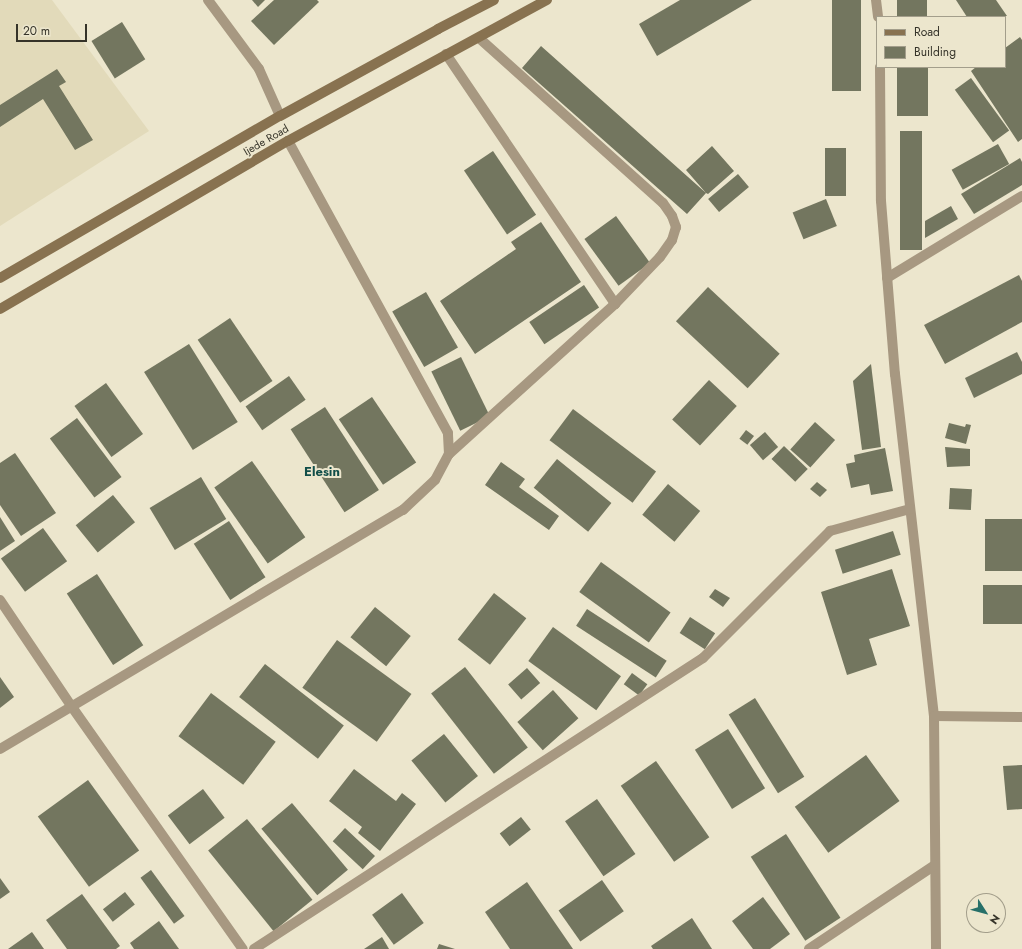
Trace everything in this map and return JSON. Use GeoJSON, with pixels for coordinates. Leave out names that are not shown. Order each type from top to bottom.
{"type":"FeatureCollection","features":[{"type":"Feature","properties":{"kind":"main road","name":"Ijede Road"},"geometry":{"type":"LineString","coordinates":[[0,278],[280,116],[494,0]]}},
{"type":"Feature","properties":{"kind":"main road","name":"Ijede Road"},"geometry":{"type":"LineString","coordinates":[[0,308],[288,141],[547,0]]}},
{"type":"Feature","properties":{"kind":"street"},"geometry":{"type":"LineString","coordinates":[[208,0],[259,69],[280,116]]}},
{"type":"Feature","properties":{"kind":"street"},"geometry":{"type":"LineString","coordinates":[[876,0],[878,16]]}},
{"type":"Feature","properties":{"kind":"street"},"geometry":{"type":"LineString","coordinates":[[0,749],[403,510],[435,480],[449,454],[615,304],[660,257],[672,240],[676,226],[672,216],[663,203],[479,38]]}},
{"type":"Feature","properties":{"kind":"street"},"geometry":{"type":"LineString","coordinates":[[446,54],[615,304]]}},
{"type":"Feature","properties":{"kind":"street"},"geometry":{"type":"LineString","coordinates":[[880,68],[881,201],[887,278],[895,374],[934,716],[936,949]]}},
{"type":"Feature","properties":{"kind":"street"},"geometry":{"type":"LineString","coordinates":[[288,141],[448,432],[449,454]]}},
{"type":"Feature","properties":{"kind":"street"},"geometry":{"type":"LineString","coordinates":[[887,278],[1022,196]]}},
{"type":"Feature","properties":{"kind":"street"},"geometry":{"type":"LineString","coordinates":[[254,949],[703,658],[830,531],[910,509]]}},
{"type":"Feature","properties":{"kind":"street"},"geometry":{"type":"LineString","coordinates":[[0,600],[72,707],[243,949]]}},
{"type":"Feature","properties":{"kind":"street"},"geometry":{"type":"LineString","coordinates":[[934,716],[1022,717]]}},
{"type":"Feature","properties":{"kind":"street"},"geometry":{"type":"LineString","coordinates":[[809,949],[935,866]]}},
{"type":"Feature","properties":{"kind":"shaded area"},"geometry":{"type":"Polygon","coordinates":[[[0,0],[52,0],[149,131],[0,226],[0,0]]]}},
{"type":"Feature","properties":{"kind":"building"},"geometry":{"type":"Polygon","coordinates":[[[252,0],[265,0],[258,7],[252,0]]]}},
{"type":"Feature","properties":{"kind":"building"},"geometry":{"type":"Polygon","coordinates":[[[274,0],[317,0],[319,2],[274,45],[251,21],[274,0]]]}},
{"type":"Feature","properties":{"kind":"building"},"geometry":{"type":"Polygon","coordinates":[[[680,0],[752,0],[657,56],[639,24],[680,0]]]}},
{"type":"Feature","properties":{"kind":"building"},"geometry":{"type":"Polygon","coordinates":[[[832,0],[861,0],[861,91],[832,91],[832,0]]]}},
{"type":"Feature","properties":{"kind":"building"},"geometry":{"type":"Polygon","coordinates":[[[897,0],[927,0],[927,16],[897,16],[897,0]]]}},
{"type":"Feature","properties":{"kind":"building"},"geometry":{"type":"Polygon","coordinates":[[[956,0],[996,0],[1007,16],[1006,16],[966,16],[956,0]]]}},
{"type":"Feature","properties":{"kind":"building"},"geometry":{"type":"Polygon","coordinates":[[[122,22],[145,59],[115,78],[91,41],[122,22]]]}},
{"type":"Feature","properties":{"kind":"building"},"geometry":{"type":"Polygon","coordinates":[[[1020,37],[1022,40],[1022,139],[1018,142],[971,71],[975,68],[1006,68],[1006,47],[1020,37]]]}},
{"type":"Feature","properties":{"kind":"building"},"geometry":{"type":"Polygon","coordinates":[[[541,46],[706,193],[687,214],[522,68],[541,46]]]}},
{"type":"Feature","properties":{"kind":"building"},"geometry":{"type":"Polygon","coordinates":[[[897,68],[928,68],[928,116],[897,116],[897,68]]]}},
{"type":"Feature","properties":{"kind":"building"},"geometry":{"type":"Polygon","coordinates":[[[57,69],[66,82],[59,86],[93,140],[75,150],[43,99],[0,127],[0,105],[57,69]]]}},
{"type":"Feature","properties":{"kind":"building"},"geometry":{"type":"Polygon","coordinates":[[[971,78],[1009,131],[993,142],[955,90],[971,78]]]}},
{"type":"Feature","properties":{"kind":"building"},"geometry":{"type":"Polygon","coordinates":[[[900,131],[922,131],[922,250],[900,250],[900,131]]]}},
{"type":"Feature","properties":{"kind":"building"},"geometry":{"type":"Polygon","coordinates":[[[998,144],[1009,164],[963,190],[952,170],[998,144]]]}},
{"type":"Feature","properties":{"kind":"building"},"geometry":{"type":"Polygon","coordinates":[[[712,146],[734,171],[708,194],[686,170],[712,146]]]}},
{"type":"Feature","properties":{"kind":"building"},"geometry":{"type":"Polygon","coordinates":[[[825,148],[846,148],[846,196],[825,196],[825,148]]]}},
{"type":"Feature","properties":{"kind":"building"},"geometry":{"type":"Polygon","coordinates":[[[493,151],[536,215],[507,234],[464,171],[493,151]]]}},
{"type":"Feature","properties":{"kind":"building"},"geometry":{"type":"Polygon","coordinates":[[[1020,158],[1022,162],[1022,185],[974,214],[961,194],[1020,158]]]}},
{"type":"Feature","properties":{"kind":"building"},"geometry":{"type":"Polygon","coordinates":[[[738,174],[749,187],[719,212],[708,199],[738,174]]]}},
{"type":"Feature","properties":{"kind":"building"},"geometry":{"type":"Polygon","coordinates":[[[826,199],[837,226],[803,239],[793,212],[826,199]]]}},
{"type":"Feature","properties":{"kind":"building"},"geometry":{"type":"Polygon","coordinates":[[[951,206],[958,219],[925,238],[925,221],[951,206]]]}},
{"type":"Feature","properties":{"kind":"building"},"geometry":{"type":"Polygon","coordinates":[[[616,216],[650,263],[619,286],[584,239],[616,216]]]}},
{"type":"Feature","properties":{"kind":"building"},"geometry":{"type":"Polygon","coordinates":[[[541,222],[581,282],[475,354],[440,301],[516,249],[511,242],[541,222]]]}},
{"type":"Feature","properties":{"kind":"building"},"geometry":{"type":"Polygon","coordinates":[[[1019,275],[1022,281],[1022,322],[945,364],[924,325],[1019,275]]]}},
{"type":"Feature","properties":{"kind":"building"},"geometry":{"type":"Polygon","coordinates":[[[584,285],[599,307],[544,344],[529,322],[584,285]]]}},
{"type":"Feature","properties":{"kind":"building"},"geometry":{"type":"Polygon","coordinates":[[[708,287],[780,354],[748,388],[676,321],[708,287]]]}},
{"type":"Feature","properties":{"kind":"building"},"geometry":{"type":"Polygon","coordinates":[[[426,292],[458,347],[424,367],[392,312],[426,292]]]}},
{"type":"Feature","properties":{"kind":"building"},"geometry":{"type":"Polygon","coordinates":[[[230,318],[272,381],[240,403],[198,340],[230,318]]]}},
{"type":"Feature","properties":{"kind":"building"},"geometry":{"type":"Polygon","coordinates":[[[189,344],[238,422],[193,450],[144,372],[189,344]]]}},
{"type":"Feature","properties":{"kind":"building"},"geometry":{"type":"Polygon","coordinates":[[[1017,352],[1022,362],[1022,374],[974,398],[965,378],[1017,352]]]}},
{"type":"Feature","properties":{"kind":"building"},"geometry":{"type":"Polygon","coordinates":[[[461,357],[490,416],[460,431],[431,371],[461,357]]]}},
{"type":"Feature","properties":{"kind":"building"},"geometry":{"type":"Polygon","coordinates":[[[871,364],[881,447],[862,450],[853,381],[871,364]]]}},
{"type":"Feature","properties":{"kind":"building"},"geometry":{"type":"Polygon","coordinates":[[[289,376],[306,400],[262,430],[246,406],[289,376]]]}},
{"type":"Feature","properties":{"kind":"building"},"geometry":{"type":"Polygon","coordinates":[[[709,380],[737,406],[700,445],[672,419],[709,380]]]}},
{"type":"Feature","properties":{"kind":"building"},"geometry":{"type":"Polygon","coordinates":[[[106,383],[143,434],[111,457],[74,406],[106,383]]]}},
{"type":"Feature","properties":{"kind":"building"},"geometry":{"type":"Polygon","coordinates":[[[372,397],[416,462],[383,485],[339,419],[372,397]]]}},
{"type":"Feature","properties":{"kind":"building"},"geometry":{"type":"Polygon","coordinates":[[[325,407],[379,490],[345,512],[291,429],[325,407]]]}},
{"type":"Feature","properties":{"kind":"building"},"geometry":{"type":"Polygon","coordinates":[[[573,409],[656,472],[633,503],[550,440],[573,409]]]}},
{"type":"Feature","properties":{"kind":"building"},"geometry":{"type":"Polygon","coordinates":[[[77,418],[122,477],[94,498],[50,438],[77,418]]]}},
{"type":"Feature","properties":{"kind":"building"},"geometry":{"type":"Polygon","coordinates":[[[815,422],[835,440],[810,468],[790,449],[815,422]]]}},
{"type":"Feature","properties":{"kind":"building"},"geometry":{"type":"Polygon","coordinates":[[[949,423],[965,427],[966,424],[971,425],[966,444],[945,438],[949,423]]]}},
{"type":"Feature","properties":{"kind":"building"},"geometry":{"type":"Polygon","coordinates":[[[746,430],[754,436],[747,445],[739,439],[746,430]]]}},
{"type":"Feature","properties":{"kind":"building"},"geometry":{"type":"Polygon","coordinates":[[[765,432],[778,447],[763,460],[750,445],[765,432]]]}},
{"type":"Feature","properties":{"kind":"building"},"geometry":{"type":"Polygon","coordinates":[[[784,446],[808,469],[795,482],[771,459],[784,446]]]}},
{"type":"Feature","properties":{"kind":"building"},"geometry":{"type":"Polygon","coordinates":[[[945,447],[970,449],[970,466],[947,467],[945,447]]]}},
{"type":"Feature","properties":{"kind":"building"},"geometry":{"type":"Polygon","coordinates":[[[885,448],[893,491],[871,495],[869,484],[851,488],[846,464],[855,462],[854,455],[885,448]]]}},
{"type":"Feature","properties":{"kind":"building"},"geometry":{"type":"Polygon","coordinates":[[[15,453],[56,513],[21,536],[0,505],[0,463],[15,453]]]}},
{"type":"Feature","properties":{"kind":"building"},"geometry":{"type":"Polygon","coordinates":[[[557,459],[611,503],[588,532],[534,488],[557,459]]]}},
{"type":"Feature","properties":{"kind":"building"},"geometry":{"type":"Polygon","coordinates":[[[252,461],[305,537],[268,564],[214,487],[252,461]]]}},
{"type":"Feature","properties":{"kind":"building"},"geometry":{"type":"Polygon","coordinates":[[[501,462],[525,479],[519,487],[559,516],[549,530],[485,485],[501,462]]]}},
{"type":"Feature","properties":{"kind":"building"},"geometry":{"type":"Polygon","coordinates":[[[201,477],[226,519],[175,550],[150,508],[201,477]]]}},
{"type":"Feature","properties":{"kind":"building"},"geometry":{"type":"Polygon","coordinates":[[[817,482],[827,490],[820,497],[810,489],[817,482]]]}},
{"type":"Feature","properties":{"kind":"building"},"geometry":{"type":"Polygon","coordinates":[[[668,484],[700,511],[674,542],[642,515],[668,484]]]}},
{"type":"Feature","properties":{"kind":"building"},"geometry":{"type":"Polygon","coordinates":[[[950,488],[972,489],[971,510],[949,509],[950,488]]]}},
{"type":"Feature","properties":{"kind":"building"},"geometry":{"type":"Polygon","coordinates":[[[113,495],[135,522],[98,552],[76,525],[113,495]]]}},
{"type":"Feature","properties":{"kind":"building"},"geometry":{"type":"Polygon","coordinates":[[[0,517],[15,541],[0,551],[0,517]]]}},
{"type":"Feature","properties":{"kind":"building"},"geometry":{"type":"Polygon","coordinates":[[[985,519],[1022,519],[1022,571],[985,571],[985,519]]]}},
{"type":"Feature","properties":{"kind":"building"},"geometry":{"type":"Polygon","coordinates":[[[229,521],[265,577],[230,600],[194,544],[229,521]]]}},
{"type":"Feature","properties":{"kind":"building"},"geometry":{"type":"Polygon","coordinates":[[[43,528],[67,561],[25,592],[1,559],[43,528]]]}},
{"type":"Feature","properties":{"kind":"building"},"geometry":{"type":"Polygon","coordinates":[[[893,531],[901,555],[843,574],[835,550],[893,531]]]}},
{"type":"Feature","properties":{"kind":"building"},"geometry":{"type":"Polygon","coordinates":[[[601,562],[671,613],[649,642],[579,592],[601,562]]]}},
{"type":"Feature","properties":{"kind":"building"},"geometry":{"type":"Polygon","coordinates":[[[892,569],[910,626],[869,639],[877,665],[847,675],[821,592],[892,569]]]}},
{"type":"Feature","properties":{"kind":"building"},"geometry":{"type":"Polygon","coordinates":[[[97,574],[143,645],[113,665],[67,594],[97,574]]]}},
{"type":"Feature","properties":{"kind":"building"},"geometry":{"type":"Polygon","coordinates":[[[983,585],[1022,585],[1022,624],[983,624],[983,585]]]}},
{"type":"Feature","properties":{"kind":"building"},"geometry":{"type":"Polygon","coordinates":[[[715,589],[730,598],[723,607],[709,597],[715,589]]]}},
{"type":"Feature","properties":{"kind":"building"},"geometry":{"type":"Polygon","coordinates":[[[494,593],[526,618],[490,665],[458,639],[494,593]]]}},
{"type":"Feature","properties":{"kind":"building"},"geometry":{"type":"Polygon","coordinates":[[[375,607],[411,636],[386,666],[350,637],[375,607]]]}},
{"type":"Feature","properties":{"kind":"building"},"geometry":{"type":"Polygon","coordinates":[[[587,609],[667,661],[656,678],[576,626],[587,609]]]}},
{"type":"Feature","properties":{"kind":"building"},"geometry":{"type":"Polygon","coordinates":[[[690,617],[715,633],[705,649],[680,633],[690,617]]]}},
{"type":"Feature","properties":{"kind":"building"},"geometry":{"type":"Polygon","coordinates":[[[553,627],[621,676],[596,710],[528,661],[553,627]]]}},
{"type":"Feature","properties":{"kind":"building"},"geometry":{"type":"Polygon","coordinates":[[[337,640],[411,694],[377,742],[302,688],[337,640]]]}},
{"type":"Feature","properties":{"kind":"building"},"geometry":{"type":"Polygon","coordinates":[[[265,664],[344,726],[318,759],[239,697],[265,664]]]}},
{"type":"Feature","properties":{"kind":"building"},"geometry":{"type":"Polygon","coordinates":[[[465,667],[528,747],[494,774],[431,693],[465,667]]]}},
{"type":"Feature","properties":{"kind":"building"},"geometry":{"type":"Polygon","coordinates":[[[527,668],[540,683],[521,699],[508,684],[527,668]]]}},
{"type":"Feature","properties":{"kind":"building"},"geometry":{"type":"Polygon","coordinates":[[[632,673],[647,684],[639,695],[624,684],[632,673]]]}},
{"type":"Feature","properties":{"kind":"building"},"geometry":{"type":"Polygon","coordinates":[[[0,677],[14,697],[0,708],[0,677]]]}},
{"type":"Feature","properties":{"kind":"building"},"geometry":{"type":"Polygon","coordinates":[[[553,690],[578,718],[543,750],[517,722],[553,690]]]}},
{"type":"Feature","properties":{"kind":"building"},"geometry":{"type":"Polygon","coordinates":[[[211,693],[276,742],[243,785],[179,736],[211,693]]]}},
{"type":"Feature","properties":{"kind":"building"},"geometry":{"type":"Polygon","coordinates":[[[755,698],[804,777],[778,793],[729,714],[755,698]]]}},
{"type":"Feature","properties":{"kind":"building"},"geometry":{"type":"Polygon","coordinates":[[[728,729],[765,788],[732,809],[695,750],[728,729]]]}},
{"type":"Feature","properties":{"kind":"building"},"geometry":{"type":"Polygon","coordinates":[[[444,734],[478,776],[445,802],[411,760],[444,734]]]}},
{"type":"Feature","properties":{"kind":"building"},"geometry":{"type":"Polygon","coordinates":[[[866,755],[900,801],[828,853],[795,807],[866,755]]]}},
{"type":"Feature","properties":{"kind":"building"},"geometry":{"type":"Polygon","coordinates":[[[656,761],[709,837],[674,862],[621,786],[656,761]]]}},
{"type":"Feature","properties":{"kind":"building"},"geometry":{"type":"Polygon","coordinates":[[[1022,765],[1022,809],[1007,810],[1003,766],[1022,765]]]}},
{"type":"Feature","properties":{"kind":"building"},"geometry":{"type":"Polygon","coordinates":[[[354,769],[396,801],[402,793],[416,804],[380,851],[358,833],[362,827],[329,801],[354,769]]]}},
{"type":"Feature","properties":{"kind":"building"},"geometry":{"type":"Polygon","coordinates":[[[88,780],[139,850],[89,887],[38,816],[88,780]]]}},
{"type":"Feature","properties":{"kind":"building"},"geometry":{"type":"Polygon","coordinates":[[[203,789],[225,818],[190,844],[168,815],[203,789]]]}},
{"type":"Feature","properties":{"kind":"building"},"geometry":{"type":"Polygon","coordinates":[[[597,799],[635,854],[603,876],[565,821],[597,799]]]}},
{"type":"Feature","properties":{"kind":"building"},"geometry":{"type":"Polygon","coordinates":[[[292,803],[348,870],[317,895],[261,829],[292,803]]]}},
{"type":"Feature","properties":{"kind":"building"},"geometry":{"type":"Polygon","coordinates":[[[521,817],[531,830],[510,846],[500,834],[521,817]]]}},
{"type":"Feature","properties":{"kind":"building"},"geometry":{"type":"Polygon","coordinates":[[[247,819],[312,900],[274,931],[208,850],[247,819]]]}},
{"type":"Feature","properties":{"kind":"building"},"geometry":{"type":"Polygon","coordinates":[[[345,828],[375,856],[363,869],[333,841],[345,828]]]}},
{"type":"Feature","properties":{"kind":"building"},"geometry":{"type":"Polygon","coordinates":[[[786,834],[840,918],[805,941],[751,857],[786,834]]]}},
{"type":"Feature","properties":{"kind":"building"},"geometry":{"type":"Polygon","coordinates":[[[151,870],[185,916],[174,924],[140,878],[151,870]]]}},
{"type":"Feature","properties":{"kind":"building"},"geometry":{"type":"Polygon","coordinates":[[[0,878],[10,892],[0,899],[0,878]]]}},
{"type":"Feature","properties":{"kind":"building"},"geometry":{"type":"Polygon","coordinates":[[[602,880],[624,911],[580,942],[559,910],[602,880]]]}},
{"type":"Feature","properties":{"kind":"building"},"geometry":{"type":"Polygon","coordinates":[[[527,882],[573,949],[510,949],[485,912],[527,882]]]}},
{"type":"Feature","properties":{"kind":"building"},"geometry":{"type":"Polygon","coordinates":[[[125,892],[135,905],[113,922],[103,909],[125,892]]]}},
{"type":"Feature","properties":{"kind":"building"},"geometry":{"type":"Polygon","coordinates":[[[402,893],[424,923],[394,945],[372,915],[402,893]]]}},
{"type":"Feature","properties":{"kind":"building"},"geometry":{"type":"Polygon","coordinates":[[[82,894],[120,946],[116,949],[67,949],[46,920],[82,894]]]}},
{"type":"Feature","properties":{"kind":"building"},"geometry":{"type":"Polygon","coordinates":[[[763,897],[790,934],[770,949],[753,949],[732,921],[763,897]]]}},
{"type":"Feature","properties":{"kind":"building"},"geometry":{"type":"Polygon","coordinates":[[[692,918],[712,949],[653,949],[651,946],[692,918]]]}},
{"type":"Feature","properties":{"kind":"building"},"geometry":{"type":"Polygon","coordinates":[[[159,921],[179,949],[134,949],[130,943],[159,921]]]}},
{"type":"Feature","properties":{"kind":"building"},"geometry":{"type":"Polygon","coordinates":[[[32,932],[44,949],[8,949],[32,932]]]}},
{"type":"Feature","properties":{"kind":"building"},"geometry":{"type":"Polygon","coordinates":[[[382,937],[389,949],[364,949],[382,937]]]}},
{"type":"Feature","properties":{"kind":"building"},"geometry":{"type":"Polygon","coordinates":[[[439,944],[455,949],[437,949],[439,944]]]}},
{"type":"Feature","properties":{"kind":"district","name":"Elesin"},"geometry":{"type":"Point","coordinates":[322,472]}}]}
